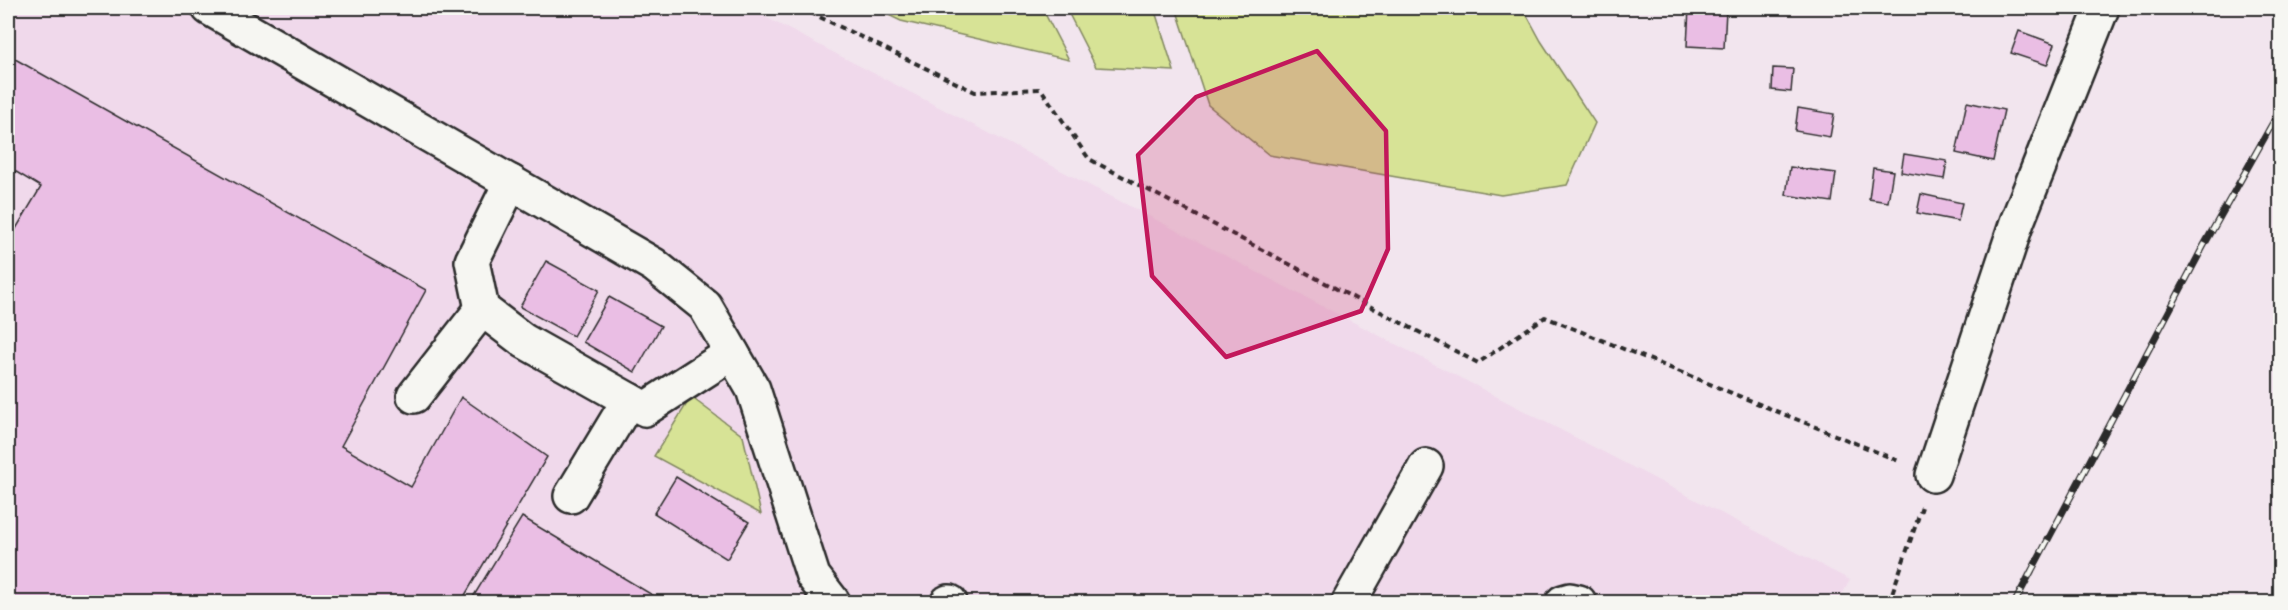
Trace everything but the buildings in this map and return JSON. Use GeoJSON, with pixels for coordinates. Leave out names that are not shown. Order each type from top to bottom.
{"type":"FeatureCollection","features":[{"type":"Feature","properties":{"kind":"street"},"geometry":{"type":"LineString","coordinates":[[209,8],[654,266],[705,306],[753,389],[813,576],[833,603]]}},
{"type":"Feature","properties":{"kind":"street"},"geometry":{"type":"LineString","coordinates":[[1934,475],[2017,222],[2102,8]]}},
{"type":"Feature","properties":{"kind":"street"},"geometry":{"type":"LineString","coordinates":[[511,182],[472,261],[482,309],[524,341],[645,409],[732,353]]}},
{"type":"Feature","properties":{"kind":"street"},"geometry":{"type":"LineString","coordinates":[[414,396],[482,309]]}},
{"type":"Feature","properties":{"kind":"street"},"geometry":{"type":"LineString","coordinates":[[571,496],[629,400]]}},
{"type":"Feature","properties":{"kind":"street"},"geometry":{"type":"LineString","coordinates":[[1349,603],[1426,466]]}},
{"type":"Feature","properties":{"kind":"street"},"geometry":{"type":"LineString","coordinates":[[1563,603],[1570,600],[1579,603]]}},
{"type":"Feature","properties":{"kind":"path"},"geometry":{"type":"LineString","coordinates":[[801,8],[975,92],[1041,89],[1089,159],[1478,363],[1545,317],[1934,475],[1889,603]]}},
{"type":"Feature","properties":{"kind":"highlighted area"},"geometry":{"type":"Polygon","coordinates":[[[1317,51],[1386,131],[1388,249],[1361,311],[1226,357],[1152,276],[1138,155],[1196,97],[1317,51]]]}},
{"type":"Feature","properties":{"kind":"shaded area"},"geometry":{"type":"Polygon","coordinates":[[[8,8],[748,8],[1850,580],[1838,602],[8,602],[8,8]]]}},
{"type":"Feature","properties":{"kind":"green space"},"geometry":{"type":"Polygon","coordinates":[[[874,8],[1042,8],[1069,60],[901,21],[874,8]]]}},
{"type":"Feature","properties":{"kind":"green space"},"geometry":{"type":"Polygon","coordinates":[[[1066,8],[1154,8],[1174,71],[1096,67],[1066,8]]]}},
{"type":"Feature","properties":{"kind":"green space"},"geometry":{"type":"Polygon","coordinates":[[[1176,8],[1523,8],[1541,41],[1595,123],[1567,185],[1501,195],[1269,155],[1208,105],[1176,8]]]}},
{"type":"Feature","properties":{"kind":"green space"},"geometry":{"type":"Polygon","coordinates":[[[691,397],[743,436],[761,514],[654,456],[691,397]]]}},
{"type":"Feature","properties":{"kind":"railway"},"geometry":{"type":"LineString","coordinates":[[2015,602],[2203,247],[2280,110]]}}]}
